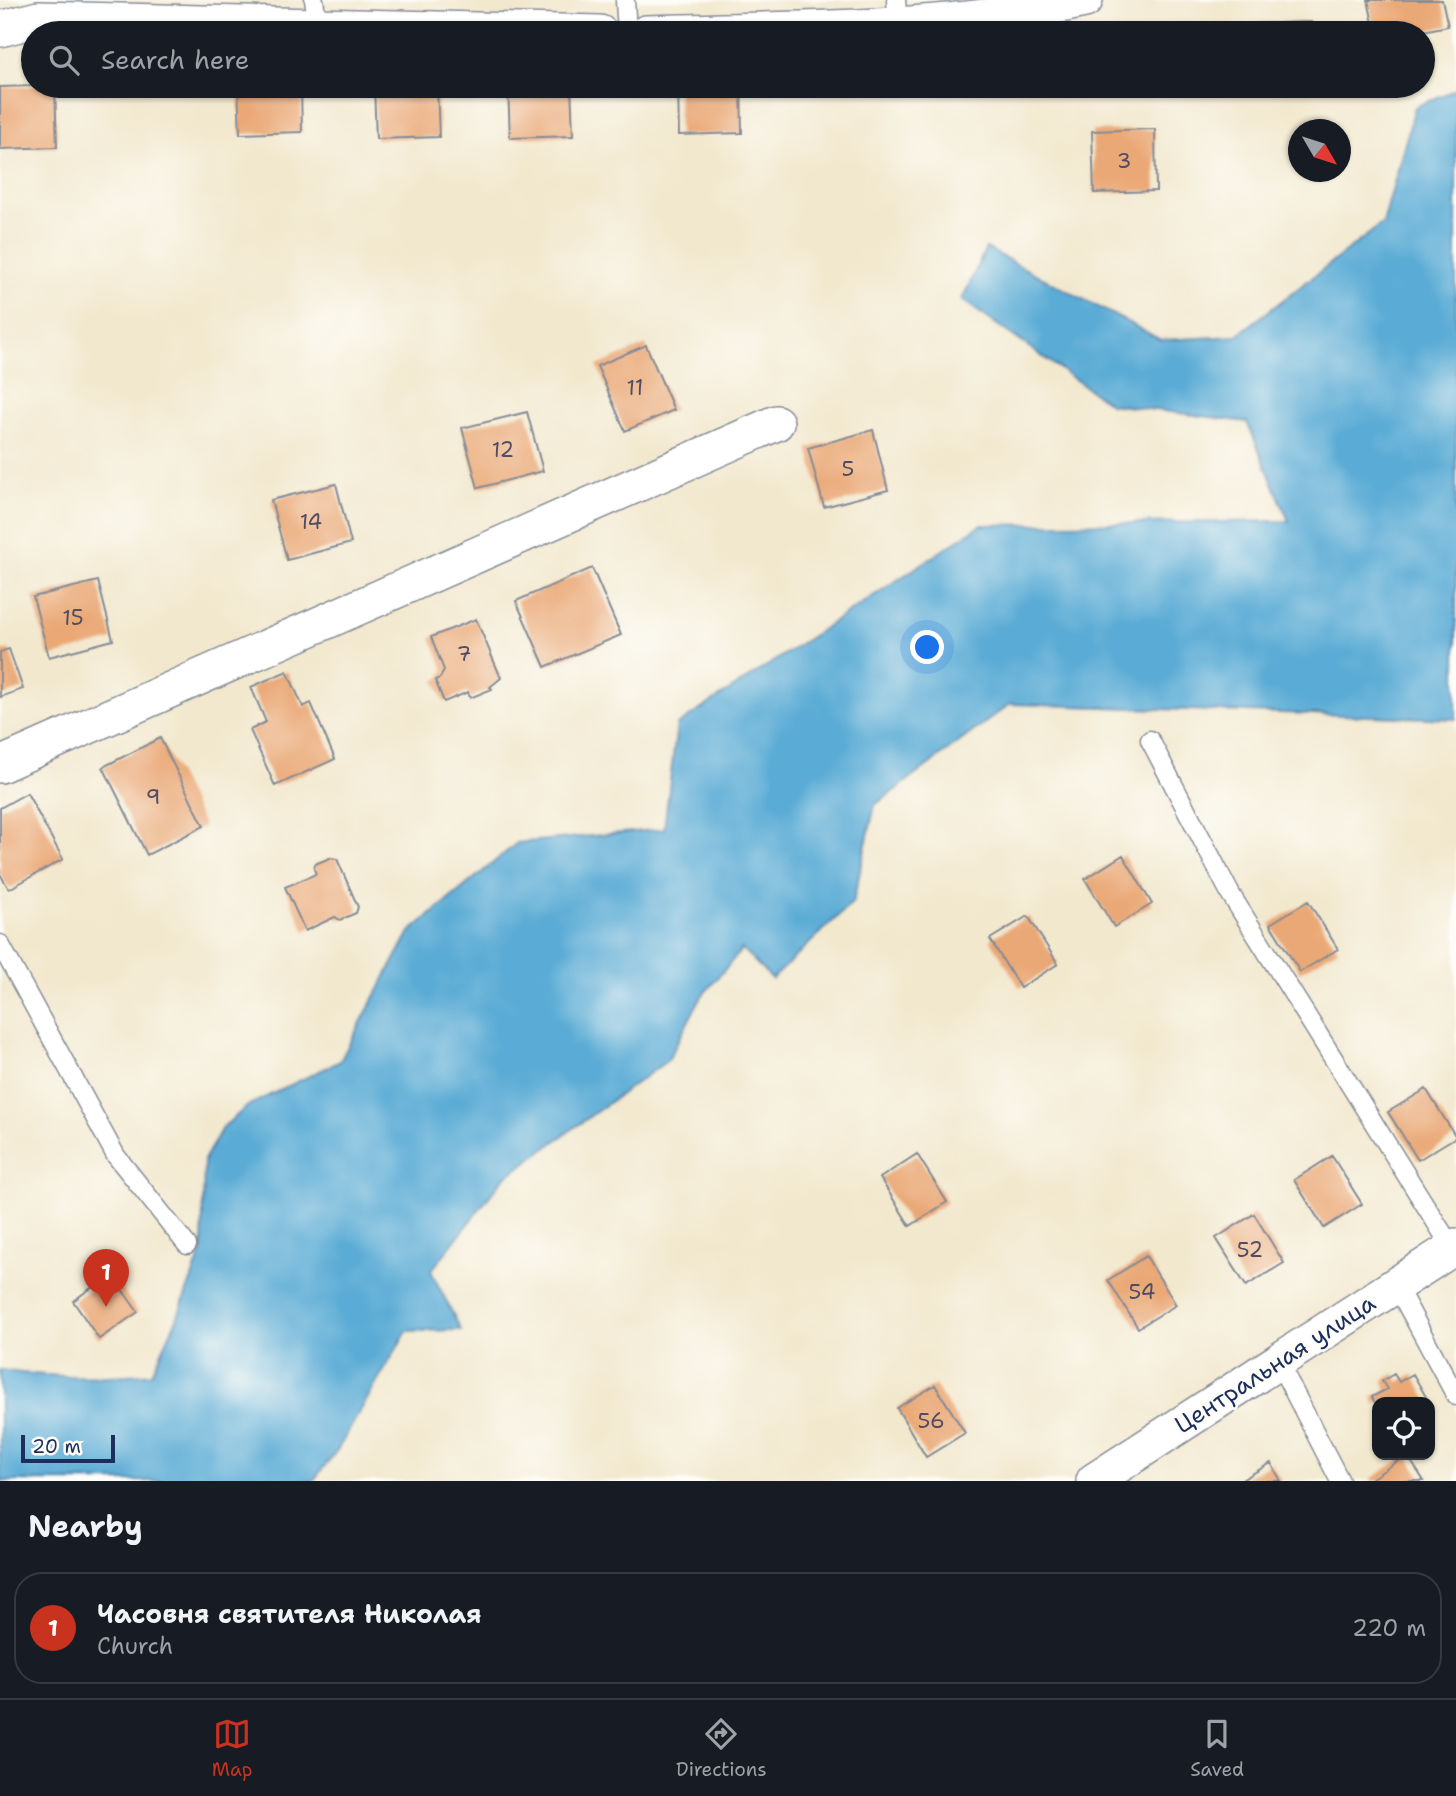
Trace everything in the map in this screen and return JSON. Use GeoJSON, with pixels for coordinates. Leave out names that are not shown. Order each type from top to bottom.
{"type":"FeatureCollection","features":[{"type":"Feature","properties":{"kind":"street"},"geometry":{"type":"LineString","coordinates":[[957,21],[1086,0]]}},
{"type":"Feature","properties":{"kind":"street"},"geometry":{"type":"LineString","coordinates":[[30,21],[155,11],[316,13],[430,21]]}},
{"type":"Feature","properties":{"kind":"street"},"geometry":{"type":"LineString","coordinates":[[789,21],[897,12],[945,21]]}},
{"type":"Feature","properties":{"kind":"street"},"geometry":{"type":"LineString","coordinates":[[0,29],[21,23]]}},
{"type":"Feature","properties":{"kind":"street"},"geometry":{"type":"LineString","coordinates":[[0,765],[776,423]]}},
{"type":"Feature","properties":{"kind":"street","name":"Центральная улица"},"geometry":{"type":"LineString","coordinates":[[1094,1481],[1454,1247]]}},
{"type":"Feature","properties":{"kind":"lane"},"geometry":{"type":"LineString","coordinates":[[625,0],[626,21]]}},
{"type":"Feature","properties":{"kind":"lane"},"geometry":{"type":"LineString","coordinates":[[1150,740],[1231,895],[1454,1247]]}},
{"type":"Feature","properties":{"kind":"lane"},"geometry":{"type":"LineString","coordinates":[[0,944],[116,1156],[187,1245]]}},
{"type":"Feature","properties":{"kind":"lane"},"geometry":{"type":"LineString","coordinates":[[1396,1285],[1456,1396]]}},
{"type":"Feature","properties":{"kind":"lane"},"geometry":{"type":"LineString","coordinates":[[1279,1361],[1340,1481]]}},
{"type":"Feature","properties":{"kind":"water"},"geometry":{"type":"Polygon","coordinates":[[[1456,89],[1456,719],[1010,704],[875,805],[853,902],[772,979],[742,949],[701,997],[668,1060],[503,1179],[431,1271],[461,1330],[407,1331],[338,1449],[313,1481],[0,1481],[0,1370],[76,1376],[152,1373],[176,1321],[202,1251],[204,1160],[222,1128],[249,1105],[340,1061],[410,932],[517,843],[664,829],[677,725],[981,525],[1289,521],[1247,422],[1110,404],[962,300],[986,248],[1161,340],[1236,336],[1383,223],[1415,107],[1456,89]]]}},
{"type":"Feature","properties":{"kind":"building"},"geometry":{"type":"Polygon","coordinates":[[[1368,0],[1442,0],[1448,26],[1435,29],[1435,21],[1372,21],[1368,0]]]}},
{"type":"Feature","properties":{"kind":"building"},"geometry":{"type":"Polygon","coordinates":[[[0,87],[21,87],[21,98],[55,98],[57,147],[0,149],[0,87]]]}},
{"type":"Feature","properties":{"kind":"building"},"geometry":{"type":"Polygon","coordinates":[[[238,98],[301,98],[302,132],[240,134],[238,98]]]}},
{"type":"Feature","properties":{"kind":"building"},"geometry":{"type":"Polygon","coordinates":[[[374,98],[437,98],[439,137],[376,139],[374,98]]]}},
{"type":"Feature","properties":{"kind":"building"},"geometry":{"type":"Polygon","coordinates":[[[508,98],[571,98],[573,136],[510,138],[508,98]]]}},
{"type":"Feature","properties":{"kind":"building"},"geometry":{"type":"Polygon","coordinates":[[[678,98],[741,98],[742,133],[679,135],[678,98]]]}},
{"type":"Feature","properties":{"kind":"building"},"geometry":{"type":"Polygon","coordinates":[[[1155,129],[1156,191],[1094,193],[1092,131],[1155,129]]]}},
{"type":"Feature","properties":{"kind":"building"},"geometry":{"type":"Polygon","coordinates":[[[646,345],[674,410],[625,431],[597,366],[646,345]]]}},
{"type":"Feature","properties":{"kind":"building"},"geometry":{"type":"Polygon","coordinates":[[[527,412],[543,471],[478,488],[462,428],[527,412]]]}},
{"type":"Feature","properties":{"kind":"building"},"geometry":{"type":"Polygon","coordinates":[[[873,430],[888,490],[824,507],[808,448],[873,430]]]}},
{"type":"Feature","properties":{"kind":"building"},"geometry":{"type":"Polygon","coordinates":[[[336,484],[351,543],[287,560],[271,500],[336,484]]]}},
{"type":"Feature","properties":{"kind":"building"},"geometry":{"type":"Polygon","coordinates":[[[592,568],[621,635],[545,667],[516,601],[592,568]]]}},
{"type":"Feature","properties":{"kind":"building"},"geometry":{"type":"Polygon","coordinates":[[[98,581],[113,640],[49,657],[33,597],[98,581]]]}},
{"type":"Feature","properties":{"kind":"building"},"geometry":{"type":"Polygon","coordinates":[[[476,619],[501,678],[490,687],[492,689],[470,698],[468,692],[444,702],[435,680],[440,678],[444,670],[431,637],[476,619]]]}},
{"type":"Feature","properties":{"kind":"building"},"geometry":{"type":"Polygon","coordinates":[[[9,649],[23,689],[0,697],[0,652],[9,649]]]}},
{"type":"Feature","properties":{"kind":"building"},"geometry":{"type":"Polygon","coordinates":[[[287,671],[303,707],[311,703],[335,759],[275,786],[250,730],[266,722],[251,687],[287,671]]]}},
{"type":"Feature","properties":{"kind":"building"},"geometry":{"type":"Polygon","coordinates":[[[160,738],[204,826],[147,855],[103,767],[160,738]]]}},
{"type":"Feature","properties":{"kind":"building"},"geometry":{"type":"Polygon","coordinates":[[[27,793],[63,859],[9,889],[0,874],[0,808],[27,793]]]}},
{"type":"Feature","properties":{"kind":"building"},"geometry":{"type":"Polygon","coordinates":[[[1123,855],[1152,904],[1114,927],[1085,879],[1123,855]]]}},
{"type":"Feature","properties":{"kind":"building"},"geometry":{"type":"Polygon","coordinates":[[[330,858],[337,859],[358,907],[356,913],[340,920],[335,917],[305,931],[285,887],[316,874],[315,864],[330,858]]]}},
{"type":"Feature","properties":{"kind":"building"},"geometry":{"type":"Polygon","coordinates":[[[1308,901],[1338,949],[1300,972],[1270,924],[1308,901]]]}},
{"type":"Feature","properties":{"kind":"building"},"geometry":{"type":"Polygon","coordinates":[[[1028,916],[1058,964],[1020,988],[990,939],[1028,916]]]}},
{"type":"Feature","properties":{"kind":"building"},"geometry":{"type":"Polygon","coordinates":[[[1426,1089],[1456,1137],[1418,1160],[1388,1112],[1426,1089]]]}},
{"type":"Feature","properties":{"kind":"building"},"geometry":{"type":"Polygon","coordinates":[[[917,1154],[947,1202],[910,1226],[880,1178],[917,1154]]]}},
{"type":"Feature","properties":{"kind":"building"},"geometry":{"type":"Polygon","coordinates":[[[1332,1156],[1362,1204],[1324,1228],[1294,1180],[1332,1156]]]}},
{"type":"Feature","properties":{"kind":"building"},"geometry":{"type":"Polygon","coordinates":[[[1254,1214],[1284,1263],[1246,1286],[1216,1238],[1254,1214]]]}},
{"type":"Feature","properties":{"kind":"building"},"geometry":{"type":"Polygon","coordinates":[[[1146,1256],[1176,1305],[1138,1328],[1108,1280],[1146,1256]]]}},
{"type":"Feature","properties":{"kind":"building"},"geometry":{"type":"Polygon","coordinates":[[[111,1274],[138,1312],[99,1339],[73,1301],[111,1274]]]}},
{"type":"Feature","properties":{"kind":"building"},"geometry":{"type":"Polygon","coordinates":[[[1394,1374],[1399,1382],[1413,1374],[1426,1397],[1372,1397],[1387,1389],[1382,1381],[1394,1374]]]}},
{"type":"Feature","properties":{"kind":"building"},"geometry":{"type":"Polygon","coordinates":[[[935,1385],[965,1433],[926,1457],[897,1408],[935,1385]]]}},
{"type":"Feature","properties":{"kind":"building"},"geometry":{"type":"Polygon","coordinates":[[[1400,1460],[1410,1460],[1424,1481],[1372,1481],[1371,1479],[1400,1460]]]}},
{"type":"Feature","properties":{"kind":"building"},"geometry":{"type":"Polygon","coordinates":[[[1271,1463],[1281,1481],[1240,1481],[1271,1463]]]}},
{"type":"Feature","properties":{"kind":"place","name":"Часовня святителя Николая"},"geometry":{"type":"Point","coordinates":[106,1307]}}]}
